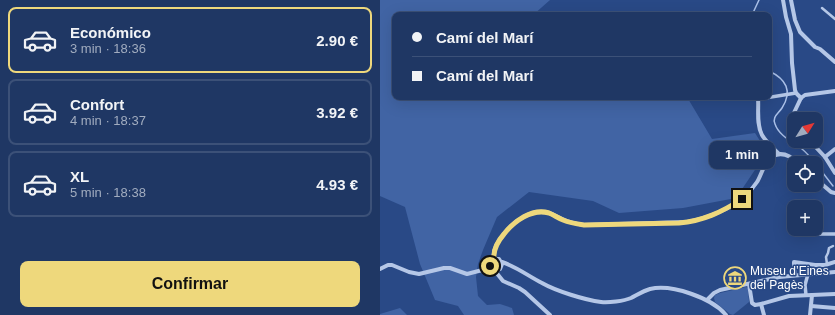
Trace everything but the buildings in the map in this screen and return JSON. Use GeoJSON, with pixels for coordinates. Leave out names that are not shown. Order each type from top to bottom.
{"type":"FeatureCollection","features":[{"type":"Feature","properties":{"kind":"street"},"geometry":{"type":"LineString","coordinates":[[783,0],[791,34],[795,90],[801,98]]}},
{"type":"Feature","properties":{"kind":"street"},"geometry":{"type":"LineString","coordinates":[[790,0],[800,32],[815,47],[820,48],[835,62]]}},
{"type":"Feature","properties":{"kind":"street"},"geometry":{"type":"LineString","coordinates":[[794,112],[801,98],[805,95],[835,91]]}},
{"type":"Feature","properties":{"kind":"street"},"geometry":{"type":"LineString","coordinates":[[772,96],[796,93]]}},
{"type":"Feature","properties":{"kind":"street"},"geometry":{"type":"LineString","coordinates":[[758,100],[759,125],[761,132],[779,154]]}},
{"type":"Feature","properties":{"kind":"street"},"geometry":{"type":"LineString","coordinates":[[817,148],[825,157],[835,173]]}},
{"type":"Feature","properties":{"kind":"street"},"geometry":{"type":"LineString","coordinates":[[825,157],[835,149]]}},
{"type":"Feature","properties":{"kind":"street"},"geometry":{"type":"LineString","coordinates":[[490,268],[490,262],[494,259],[493,255],[496,247],[507,230],[518,220],[535,212],[546,212],[574,224],[584,225],[679,223],[694,221],[712,216],[735,203],[747,194],[757,182],[768,161],[772,157],[779,154],[789,156]]}},
{"type":"Feature","properties":{"kind":"street"},"geometry":{"type":"LineString","coordinates":[[823,185],[835,194]]}},
{"type":"Feature","properties":{"kind":"street"},"geometry":{"type":"LineString","coordinates":[[823,234],[835,234]]}},
{"type":"Feature","properties":{"kind":"street"},"geometry":{"type":"LineString","coordinates":[[494,259],[513,266],[545,285],[599,302],[625,300],[648,290],[659,288],[673,289],[707,300],[726,315]]}},
{"type":"Feature","properties":{"kind":"street"},"geometry":{"type":"LineString","coordinates":[[495,271],[501,268],[502,262]]}},
{"type":"Feature","properties":{"kind":"street"},"geometry":{"type":"LineString","coordinates":[[795,275],[794,262],[815,265],[835,262]]}},
{"type":"Feature","properties":{"kind":"street"},"geometry":{"type":"LineString","coordinates":[[380,269],[388,265],[392,265],[409,272],[419,274],[450,268],[467,274],[490,268],[495,271],[503,281],[525,292],[550,315]]}},
{"type":"Feature","properties":{"kind":"street"},"geometry":{"type":"LineString","coordinates":[[707,300],[714,293],[720,290],[770,279],[795,275],[835,272]]}},
{"type":"Feature","properties":{"kind":"street"},"geometry":{"type":"LineString","coordinates":[[806,295],[805,285],[808,274]]}},
{"type":"Feature","properties":{"kind":"street"},"geometry":{"type":"LineString","coordinates":[[749,284],[752,303],[755,305],[789,296],[835,294]]}},
{"type":"Feature","properties":{"kind":"street"},"geometry":{"type":"LineString","coordinates":[[810,315],[812,295]]}},
{"type":"Feature","properties":{"kind":"street"},"geometry":{"type":"LineString","coordinates":[[761,304],[764,315]]}},
{"type":"Feature","properties":{"kind":"street"},"geometry":{"type":"LineString","coordinates":[[811,306],[835,308]]}},
{"type":"Feature","properties":{"kind":"lane"},"geometry":{"type":"LineString","coordinates":[[822,8],[835,19]]}},
{"type":"Feature","properties":{"kind":"lane"},"geometry":{"type":"LineString","coordinates":[[827,264],[826,257],[829,248],[832,246]]}},
{"type":"Feature","properties":{"kind":"shaded area"},"geometry":{"type":"Polygon","coordinates":[[[380,0],[550,0],[536,12],[392,12],[392,100],[689,100],[712,139],[755,133],[767,152],[736,198],[683,208],[619,213],[593,201],[529,192],[497,217],[478,264],[476,277],[478,296],[487,305],[500,304],[512,308],[514,315],[464,315],[458,306],[435,300],[420,264],[405,207],[380,196],[380,0]]]}},
{"type":"Feature","properties":{"kind":"shaded area"},"geometry":{"type":"Polygon","coordinates":[[[746,287],[748,288],[749,302],[733,315],[715,302],[715,295],[746,287]]]}},
{"type":"Feature","properties":{"kind":"shaded area"},"geometry":{"type":"Polygon","coordinates":[[[400,308],[407,315],[380,315],[380,314],[400,308]]]}},
{"type":"Feature","properties":{"kind":"waterway"},"geometry":{"type":"LineString","coordinates":[[753,12],[759,0]]}},
{"type":"Feature","properties":{"kind":"waterway"},"geometry":{"type":"LineString","coordinates":[[772,72],[780,78],[786,86],[787,91],[785,102],[774,119],[774,122],[783,135],[809,156]]}},
{"type":"Feature","properties":{"kind":"waterway"},"geometry":{"type":"LineString","coordinates":[[823,173],[833,186]]}},
{"type":"Feature","properties":{"kind":"place","name":"Museu d’Eines del Pagès"},"geometry":{"type":"Point","coordinates":[735,278]}},
{"type":"Feature","properties":{"kind":"route"},"geometry":{"type":"LineString","coordinates":[[490,266],[490,262],[494,259],[493,255],[498,243],[507,230],[518,220],[535,212],[546,212],[574,224],[584,225],[679,223],[712,216],[742,199]]}}]}
